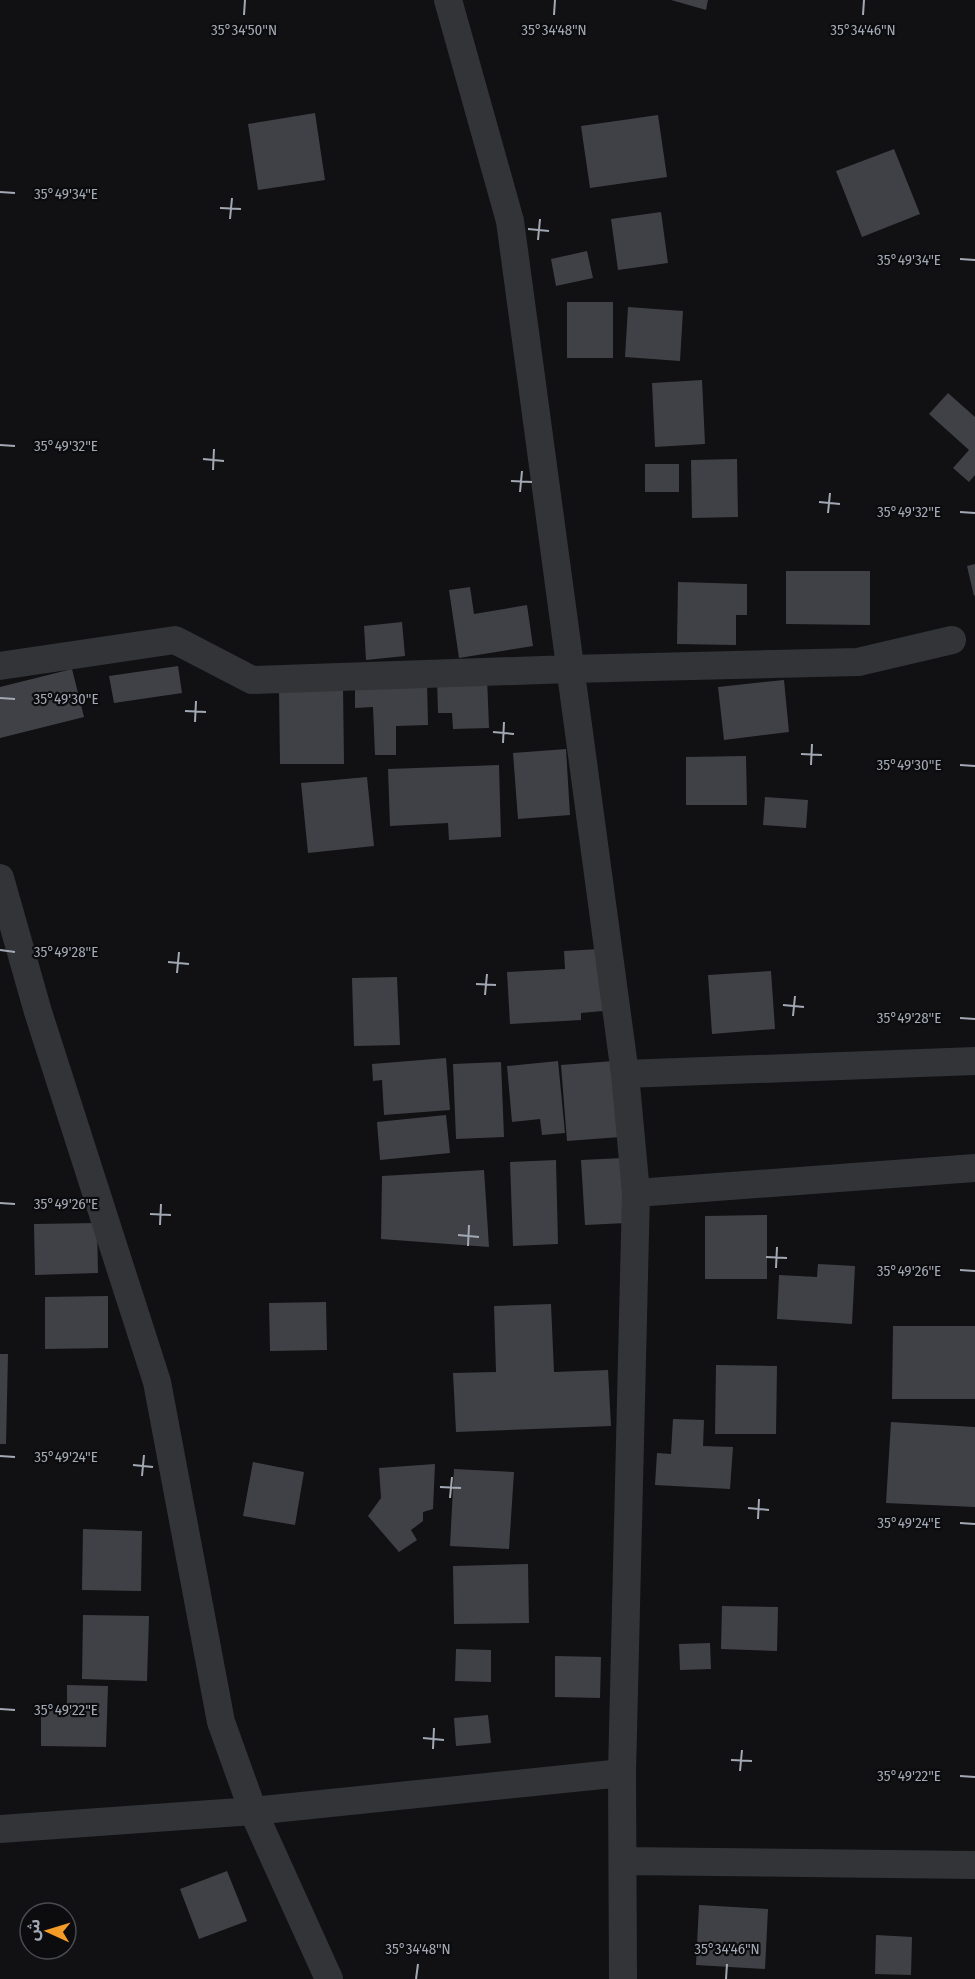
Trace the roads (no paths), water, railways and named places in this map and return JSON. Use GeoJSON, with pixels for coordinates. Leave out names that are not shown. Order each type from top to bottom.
{"type":"FeatureCollection","features":[{"type":"Feature","properties":{"kind":"street"},"geometry":{"type":"LineString","coordinates":[[448,0],[510,221],[625,1074],[636,1193],[622,1773],[623,1979]]}},
{"type":"Feature","properties":{"kind":"street"},"geometry":{"type":"LineString","coordinates":[[0,666],[175,640],[252,680],[858,662],[952,640]]}},
{"type":"Feature","properties":{"kind":"street"},"geometry":{"type":"LineString","coordinates":[[0,878],[38,1012],[157,1382],[221,1722],[253,1811],[329,1979]]}},
{"type":"Feature","properties":{"kind":"street"},"geometry":{"type":"LineString","coordinates":[[625,1074],[975,1061]]}},
{"type":"Feature","properties":{"kind":"street"},"geometry":{"type":"LineString","coordinates":[[636,1193],[975,1168]]}},
{"type":"Feature","properties":{"kind":"street"},"geometry":{"type":"LineString","coordinates":[[0,1829],[253,1811],[622,1773]]}},
{"type":"Feature","properties":{"kind":"street"},"geometry":{"type":"LineString","coordinates":[[623,1861],[975,1865]]}}]}
